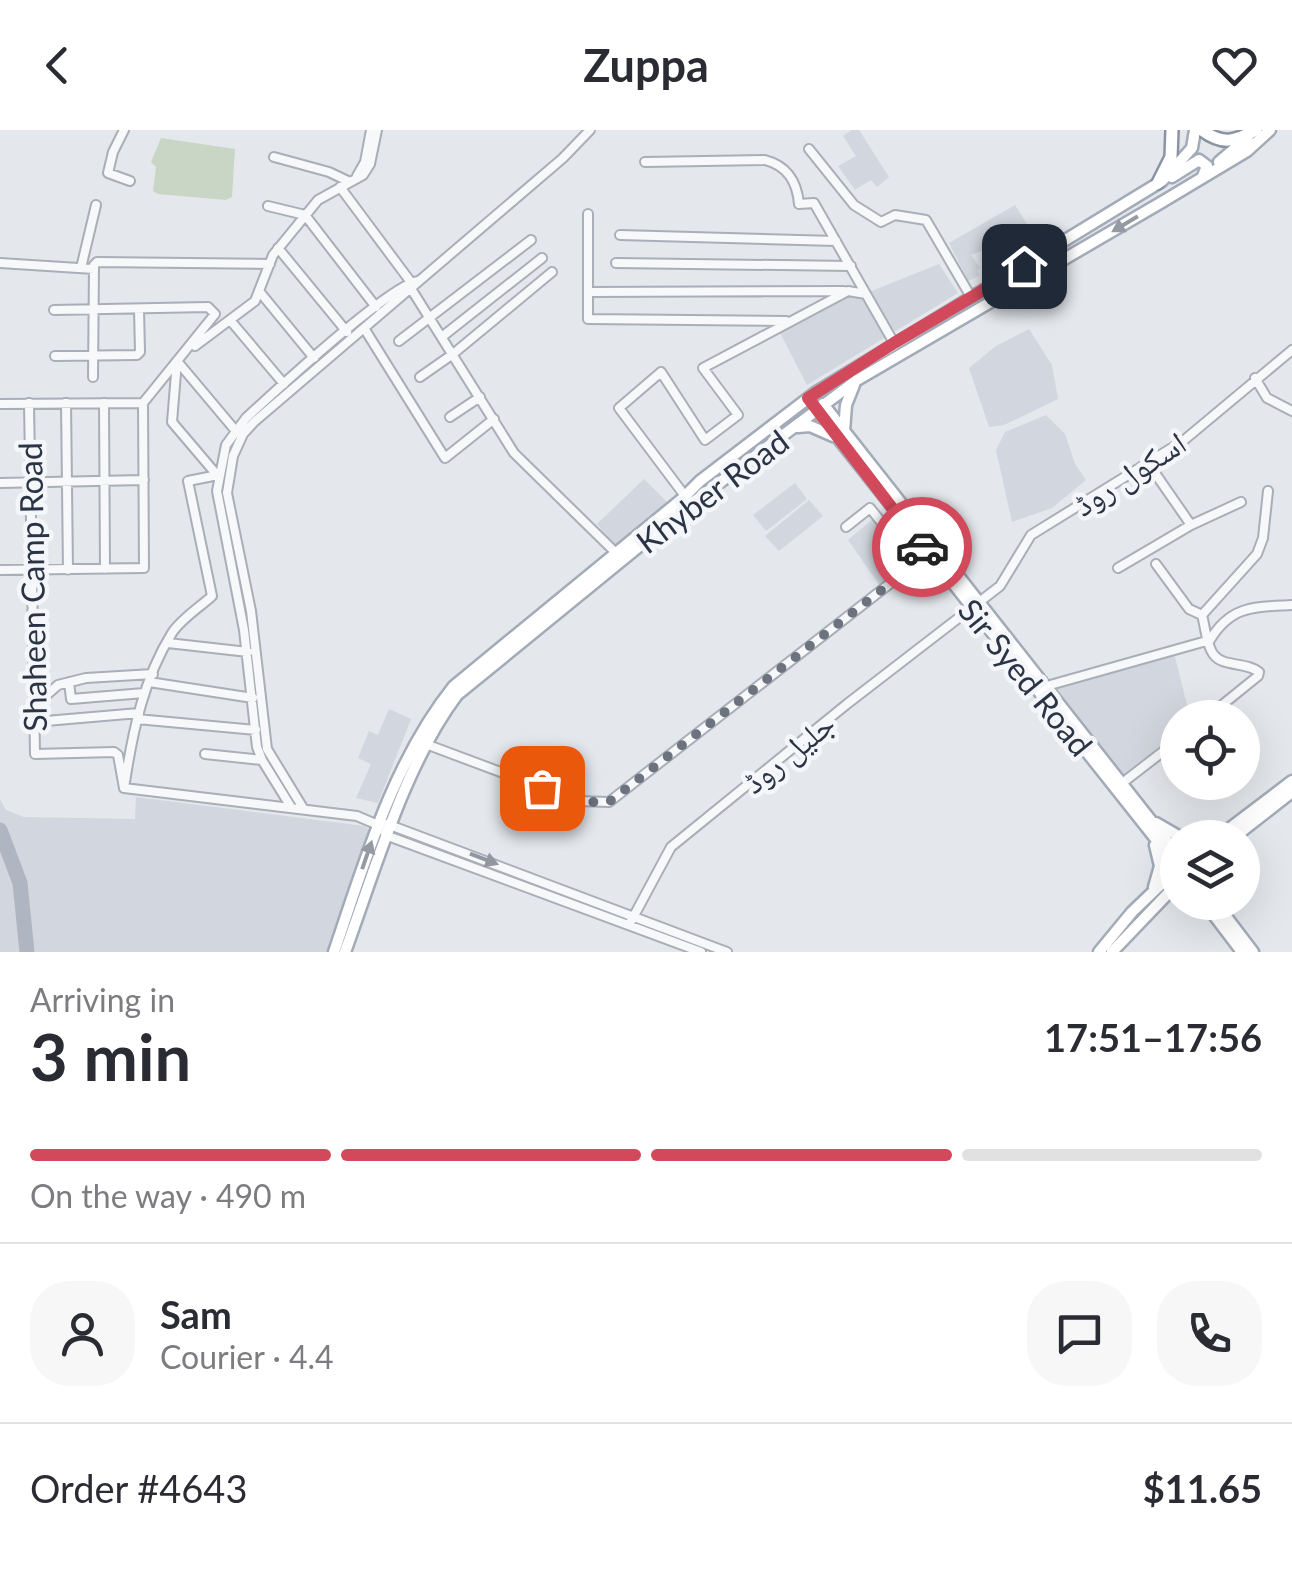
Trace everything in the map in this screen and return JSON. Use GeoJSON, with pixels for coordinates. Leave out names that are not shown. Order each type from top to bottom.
{"type":"FeatureCollection","features":[{"type":"Feature","properties":{"kind":"highway"},"geometry":{"type":"LineString","coordinates":[[1160,182],[1171,157],[1172,130]]}},
{"type":"Feature","properties":{"kind":"highway"},"geometry":{"type":"LineString","coordinates":[[1198,130],[1218,141],[1231,142],[1256,130]]}},
{"type":"Feature","properties":{"kind":"main road"},"geometry":{"type":"LineString","coordinates":[[1160,182],[1175,171],[1192,148],[1198,130]]}},
{"type":"Feature","properties":{"kind":"main road"},"geometry":{"type":"LineString","coordinates":[[1205,174],[1256,130]]}},
{"type":"Feature","properties":{"kind":"main road"},"geometry":{"type":"LineString","coordinates":[[1205,174],[1246,150],[1270,130]]}},
{"type":"Feature","properties":{"kind":"main road"},"geometry":{"type":"LineString","coordinates":[[1160,182],[1199,160],[1207,166],[1205,174]]}},
{"type":"Feature","properties":{"kind":"main road","name":"Khyber Road"},"geometry":{"type":"LineString","coordinates":[[346,952],[388,836],[436,722],[456,695],[691,504],[856,380],[1056,266],[1205,174]]}},
{"type":"Feature","properties":{"kind":"main road","name":"Khyber Road"},"geometry":{"type":"LineString","coordinates":[[334,952],[378,825],[428,718],[454,686],[700,481],[812,396],[1160,182]]}},
{"type":"Feature","properties":{"kind":"main road"},"geometry":{"type":"LineString","coordinates":[[841,435],[849,392],[856,380]]}},
{"type":"Feature","properties":{"kind":"main road"},"geometry":{"type":"LineString","coordinates":[[812,396],[841,435]]}},
{"type":"Feature","properties":{"kind":"main road"},"geometry":{"type":"LineString","coordinates":[[797,427],[810,426],[841,435]]}},
{"type":"Feature","properties":{"kind":"main road","name":"Sir Syed Road"},"geometry":{"type":"LineString","coordinates":[[841,435],[928,554],[1044,687],[1160,833]]}},
{"type":"Feature","properties":{"kind":"main road","name":"Sir Syed Road"},"geometry":{"type":"LineString","coordinates":[[841,435],[1160,845]]}},
{"type":"Feature","properties":{"kind":"main road"},"geometry":{"type":"LineString","coordinates":[[1239,820],[1292,780]]}},
{"type":"Feature","properties":{"kind":"main road"},"geometry":{"type":"LineString","coordinates":[[1256,820],[1292,792]]}},
{"type":"Feature","properties":{"kind":"main road"},"geometry":{"type":"LineString","coordinates":[[1147,817],[1160,825]]}},
{"type":"Feature","properties":{"kind":"main road"},"geometry":{"type":"LineString","coordinates":[[1152,835],[1160,866],[1152,893]]}},
{"type":"Feature","properties":{"kind":"main road"},"geometry":{"type":"LineString","coordinates":[[1098,952],[1160,885]]}},
{"type":"Feature","properties":{"kind":"main road"},"geometry":{"type":"LineString","coordinates":[[1112,952],[1160,902]]}},
{"type":"Feature","properties":{"kind":"main road"},"geometry":{"type":"LineString","coordinates":[[1218,920],[1242,952]]}},
{"type":"Feature","properties":{"kind":"main road"},"geometry":{"type":"LineString","coordinates":[[1228,920],[1253,952]]}},
{"type":"Feature","properties":{"kind":"street"},"geometry":{"type":"LineString","coordinates":[[124,130],[108,174],[130,181]]}},
{"type":"Feature","properties":{"kind":"street"},"geometry":{"type":"LineString","coordinates":[[218,476],[172,422],[180,358],[255,301],[278,248],[318,200],[368,170],[374,130]]}},
{"type":"Feature","properties":{"kind":"street"},"geometry":{"type":"LineString","coordinates":[[304,808],[267,749],[226,488],[232,456],[254,422],[563,158],[590,130]]}},
{"type":"Feature","properties":{"kind":"street"},"geometry":{"type":"LineString","coordinates":[[809,149],[854,206],[881,222],[895,216],[926,220],[970,298]]}},
{"type":"Feature","properties":{"kind":"street"},"geometry":{"type":"LineString","coordinates":[[274,158],[352,181]]}},
{"type":"Feature","properties":{"kind":"street"},"geometry":{"type":"LineString","coordinates":[[645,162],[777,163],[798,184],[800,204],[814,204],[894,343]]}},
{"type":"Feature","properties":{"kind":"street"},"geometry":{"type":"LineString","coordinates":[[340,187],[413,284],[514,453],[615,552]]}},
{"type":"Feature","properties":{"kind":"street"},"geometry":{"type":"LineString","coordinates":[[81,268],[96,205]]}},
{"type":"Feature","properties":{"kind":"street"},"geometry":{"type":"LineString","coordinates":[[268,206],[305,214],[376,307]]}},
{"type":"Feature","properties":{"kind":"street"},"geometry":{"type":"LineString","coordinates":[[588,214],[588,319],[791,321]]}},
{"type":"Feature","properties":{"kind":"street"},"geometry":{"type":"LineString","coordinates":[[620,235],[836,241]]}},
{"type":"Feature","properties":{"kind":"street"},"geometry":{"type":"LineString","coordinates":[[400,342],[532,240]]}},
{"type":"Feature","properties":{"kind":"street"},"geometry":{"type":"LineString","coordinates":[[278,248],[347,332]]}},
{"type":"Feature","properties":{"kind":"street"},"geometry":{"type":"LineString","coordinates":[[442,336],[542,258]]}},
{"type":"Feature","properties":{"kind":"street"},"geometry":{"type":"LineString","coordinates":[[93,377],[97,262],[270,264]]}},
{"type":"Feature","properties":{"kind":"street"},"geometry":{"type":"LineString","coordinates":[[0,263],[94,269]]}},
{"type":"Feature","properties":{"kind":"street"},"geometry":{"type":"LineString","coordinates":[[616,263],[850,266]]}},
{"type":"Feature","properties":{"kind":"street"},"geometry":{"type":"LineString","coordinates":[[420,377],[454,354],[552,272]]}},
{"type":"Feature","properties":{"kind":"street"},"geometry":{"type":"LineString","coordinates":[[291,806],[262,760],[256,730],[252,652],[219,502],[218,476],[224,450],[235,430],[284,384],[376,307],[413,284]]}},
{"type":"Feature","properties":{"kind":"street"},"geometry":{"type":"LineString","coordinates":[[259,291],[314,358]]}},
{"type":"Feature","properties":{"kind":"street"},"geometry":{"type":"LineString","coordinates":[[685,496],[619,408],[661,372],[706,440],[738,415],[703,368],[848,291]]}},
{"type":"Feature","properties":{"kind":"street"},"geometry":{"type":"LineString","coordinates":[[588,292],[866,294]]}},
{"type":"Feature","properties":{"kind":"street"},"geometry":{"type":"LineString","coordinates":[[0,570],[142,569],[146,565],[143,402],[214,317],[214,310],[208,307],[54,310]]}},
{"type":"Feature","properties":{"kind":"street"},"geometry":{"type":"LineString","coordinates":[[55,356],[138,354],[139,309]]}},
{"type":"Feature","properties":{"kind":"street"},"geometry":{"type":"LineString","coordinates":[[230,320],[284,384]]}},
{"type":"Feature","properties":{"kind":"street"},"geometry":{"type":"LineString","coordinates":[[364,328],[445,458],[494,419]]}},
{"type":"Feature","properties":{"kind":"street","name":"اسکول روڈ"},"geometry":{"type":"LineString","coordinates":[[973,604],[1000,586],[1031,535],[1184,440],[1292,350]]}},
{"type":"Feature","properties":{"kind":"street"},"geometry":{"type":"LineString","coordinates":[[180,358],[235,430]]}},
{"type":"Feature","properties":{"kind":"street"},"geometry":{"type":"LineString","coordinates":[[1255,378],[1267,398],[1292,412]]}},
{"type":"Feature","properties":{"kind":"street"},"geometry":{"type":"LineString","coordinates":[[450,417],[480,397]]}},
{"type":"Feature","properties":{"kind":"street"},"geometry":{"type":"LineString","coordinates":[[0,404],[143,402]]}},
{"type":"Feature","properties":{"kind":"street"},"geometry":{"type":"LineString","coordinates":[[66,403],[68,570]]}},
{"type":"Feature","properties":{"kind":"street"},"geometry":{"type":"LineString","coordinates":[[104,403],[105,569]]}},
{"type":"Feature","properties":{"kind":"street","name":"Shaheen Camp Road"},"geometry":{"type":"LineString","coordinates":[[29,404],[35,754],[114,752],[124,788]]}},
{"type":"Feature","properties":{"kind":"street"},"geometry":{"type":"LineString","coordinates":[[1148,462],[1190,525]]}},
{"type":"Feature","properties":{"kind":"street"},"geometry":{"type":"LineString","coordinates":[[218,476],[188,481],[212,596],[174,630],[144,692],[124,788],[357,816],[378,825],[388,836],[727,952]]}},
{"type":"Feature","properties":{"kind":"street"},"geometry":{"type":"LineString","coordinates":[[0,482],[144,480]]}},
{"type":"Feature","properties":{"kind":"street"},"geometry":{"type":"LineString","coordinates":[[1202,615],[1257,554],[1264,538],[1268,491]]}},
{"type":"Feature","properties":{"kind":"street"},"geometry":{"type":"LineString","coordinates":[[1118,568],[1190,525],[1241,502]]}},
{"type":"Feature","properties":{"kind":"street"},"geometry":{"type":"LineString","coordinates":[[846,527],[870,508],[915,564]]}},
{"type":"Feature","properties":{"kind":"street"},"geometry":{"type":"LineString","coordinates":[[432,746],[578,802],[609,802],[928,554]]}},
{"type":"Feature","properties":{"kind":"street"},"geometry":{"type":"LineString","coordinates":[[1156,564],[1189,609],[1202,615],[1211,652],[1260,672],[1228,700]]}},
{"type":"Feature","properties":{"kind":"street","name":"جلیل روڈ"},"geometry":{"type":"LineString","coordinates":[[631,921],[671,847],[973,604]]}},
{"type":"Feature","properties":{"kind":"street"},"geometry":{"type":"LineString","coordinates":[[1044,687],[1210,640],[1218,627],[1248,607],[1292,605]]}},
{"type":"Feature","properties":{"kind":"street"},"geometry":{"type":"LineString","coordinates":[[168,642],[252,652]]}},
{"type":"Feature","properties":{"kind":"street"},"geometry":{"type":"LineString","coordinates":[[34,706],[58,685],[86,678],[151,678],[254,698]]}},
{"type":"Feature","properties":{"kind":"street"},"geometry":{"type":"LineString","coordinates":[[69,682],[71,699],[144,692]]}},
{"type":"Feature","properties":{"kind":"street"},"geometry":{"type":"LineString","coordinates":[[34,722],[138,716],[256,730]]}},
{"type":"Feature","properties":{"kind":"street"},"geometry":{"type":"LineString","coordinates":[[205,754],[262,760]]}},
{"type":"Feature","properties":{"kind":"street"},"geometry":{"type":"LineString","coordinates":[[1121,784],[1160,754]]}},
{"type":"Feature","properties":{"kind":"street"},"geometry":{"type":"LineString","coordinates":[[378,825],[393,824],[702,952]]}},
{"type":"Feature","properties":{"kind":"shaded area"},"geometry":{"type":"Polygon","coordinates":[[[859,130],[889,177],[877,187],[871,180],[855,190],[838,166],[856,156],[843,136],[859,130]]]}},
{"type":"Feature","properties":{"kind":"shaded area"},"geometry":{"type":"Polygon","coordinates":[[[1015,205],[1037,240],[1023,246],[1011,232],[996,240],[998,245],[971,255],[980,268],[979,276],[968,281],[949,243],[1015,205]]]}},
{"type":"Feature","properties":{"kind":"shaded area"},"geometry":{"type":"Polygon","coordinates":[[[939,264],[958,293],[807,385],[777,327],[858,284],[867,293],[939,264]]]}},
{"type":"Feature","properties":{"kind":"shaded area"},"geometry":{"type":"Polygon","coordinates":[[[1029,329],[1052,365],[1058,399],[1004,425],[989,427],[969,368],[996,346],[1029,329]]]}},
{"type":"Feature","properties":{"kind":"shaded area"},"geometry":{"type":"Polygon","coordinates":[[[1046,415],[1065,434],[1075,464],[1086,480],[1052,508],[1012,522],[996,450],[1005,432],[1046,415]]]}},
{"type":"Feature","properties":{"kind":"shaded area"},"geometry":{"type":"Polygon","coordinates":[[[644,479],[667,502],[615,546],[597,524],[644,479]]]}},
{"type":"Feature","properties":{"kind":"shaded area"},"geometry":{"type":"Polygon","coordinates":[[[795,483],[807,499],[766,531],[753,515],[795,483]]]}},
{"type":"Feature","properties":{"kind":"shaded area"},"geometry":{"type":"Polygon","coordinates":[[[809,500],[823,516],[779,551],[765,536],[809,500]]]}},
{"type":"Feature","properties":{"kind":"shaded area"},"geometry":{"type":"Polygon","coordinates":[[[875,517],[909,561],[880,586],[848,540],[875,517]]]}},
{"type":"Feature","properties":{"kind":"shaded area"},"geometry":{"type":"Polygon","coordinates":[[[1174,653],[1186,700],[1160,700],[1160,753],[1121,784],[1043,687],[1174,653]]]}},
{"type":"Feature","properties":{"kind":"shaded area"},"geometry":{"type":"Polygon","coordinates":[[[389,709],[411,719],[378,803],[356,798],[371,764],[358,758],[369,731],[378,735],[389,709]]]}},
{"type":"Feature","properties":{"kind":"shaded area"},"geometry":{"type":"Polygon","coordinates":[[[136,797],[364,826],[370,830],[331,952],[0,952],[0,799],[6,810],[24,817],[135,819],[136,797]]]}},
{"type":"Feature","properties":{"kind":"green space"},"geometry":{"type":"Polygon","coordinates":[[[161,138],[235,149],[232,197],[226,200],[153,191],[156,167],[151,162],[161,138]]]}},
{"type":"Feature","properties":{"kind":"taxiway"},"geometry":{"type":"LineString","coordinates":[[0,830],[20,883],[27,952]]}},
{"type":"Feature","properties":{"kind":"way so far"},"geometry":{"type":"LineString","coordinates":[[542,788],[578,802],[609,802],[928,554],[922,547]]}},
{"type":"Feature","properties":{"kind":"route"},"geometry":{"type":"LineString","coordinates":[[922,547],[808,398],[1024,266]]}}]}
